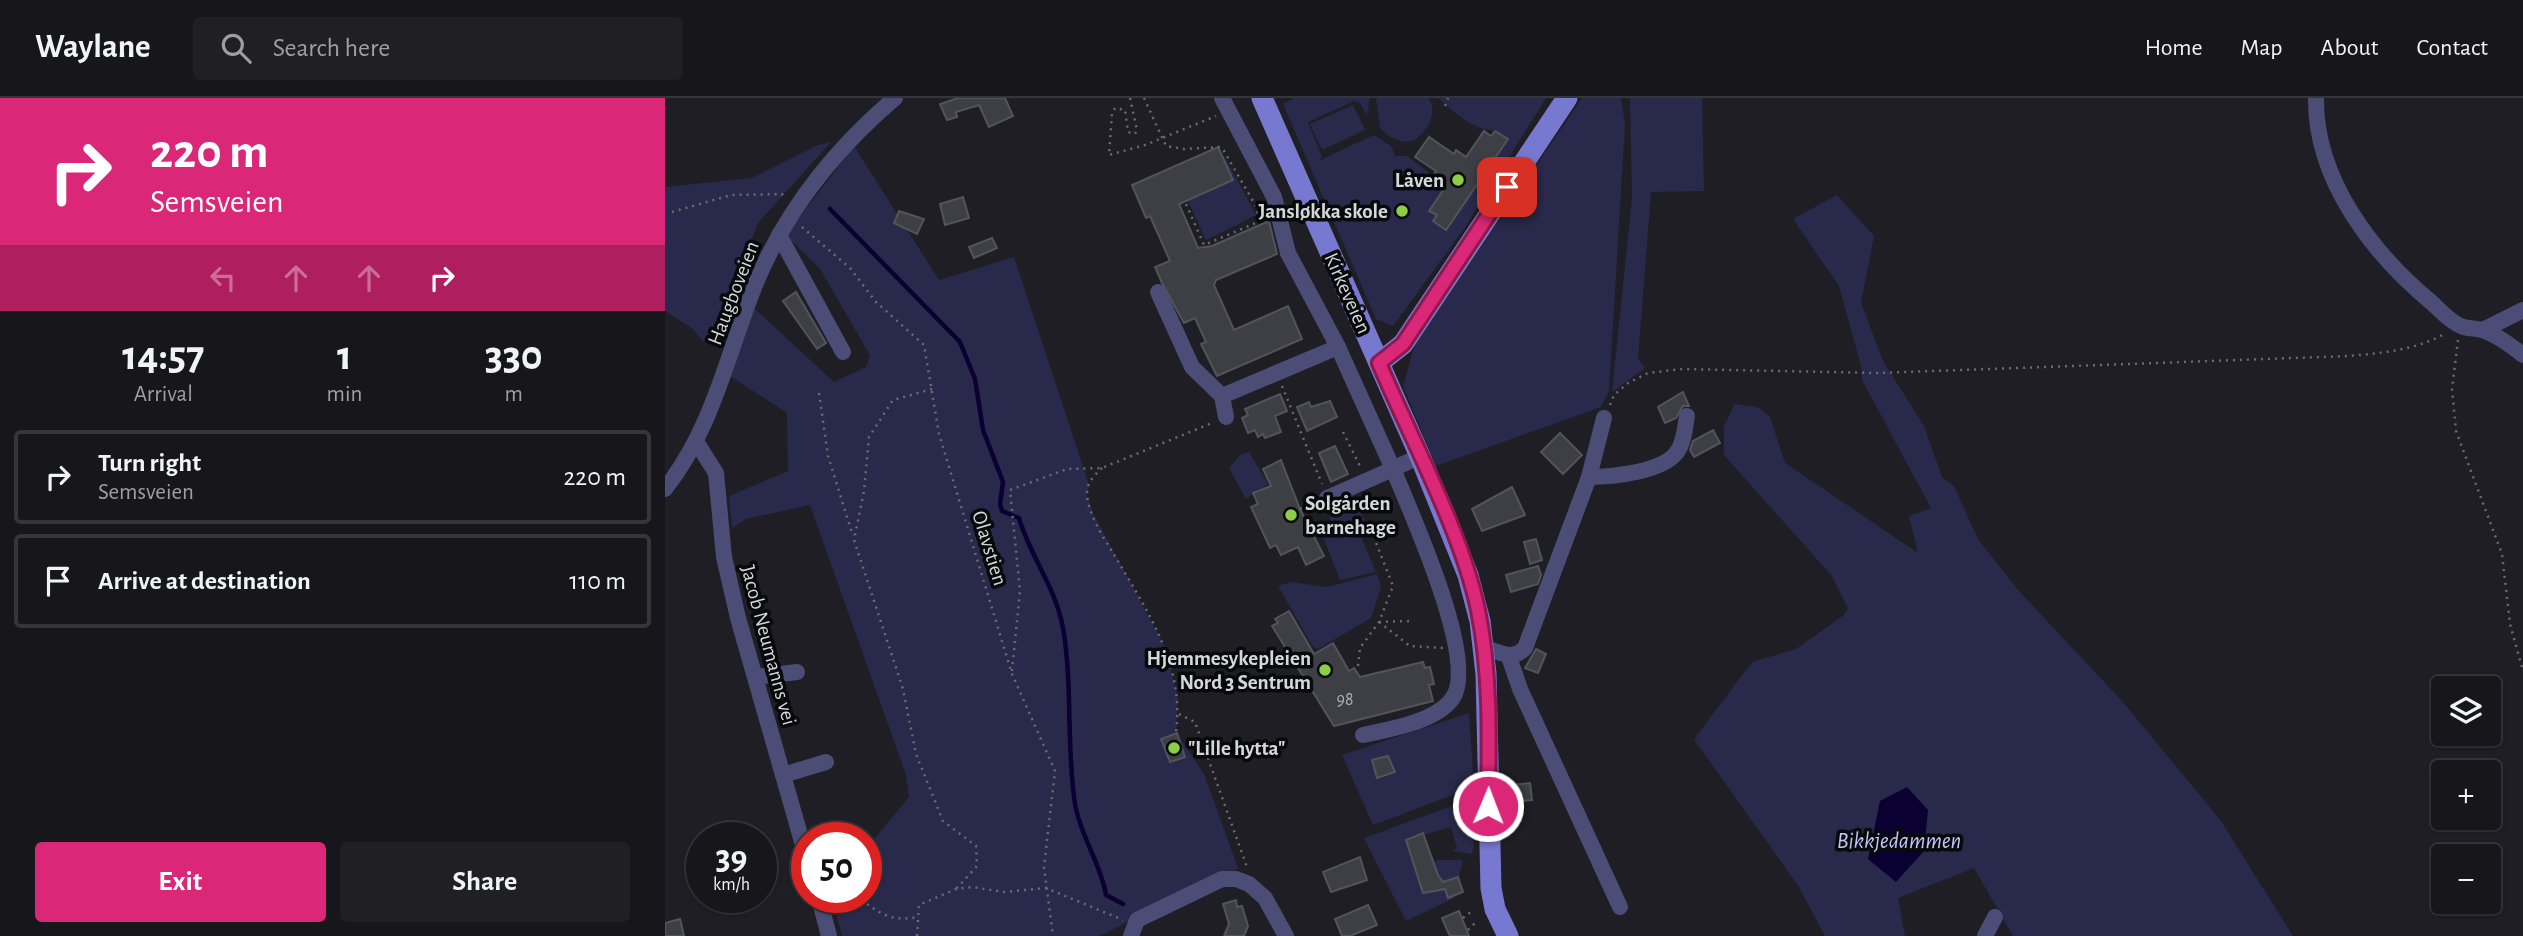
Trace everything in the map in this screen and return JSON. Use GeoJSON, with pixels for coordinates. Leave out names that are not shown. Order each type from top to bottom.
{"type":"FeatureCollection","features":[{"type":"Feature","properties":{"kind":"main road","name":"Kirkeveien"},"geometry":{"type":"LineString","coordinates":[[1262,98],[1420,456],[1465,566],[1484,648],[1489,737],[1488,860],[1493,901],[1508,936]]}},
{"type":"Feature","properties":{"kind":"main road"},"geometry":{"type":"LineString","coordinates":[[1379,363],[1403,344],[1567,98]]}},
{"type":"Feature","properties":{"kind":"street","name":"Haugboveien"},"geometry":{"type":"LineString","coordinates":[[665,489],[697,443],[754,286],[779,235],[816,179],[854,135],[895,98]]}},
{"type":"Feature","properties":{"kind":"street"},"geometry":{"type":"LineString","coordinates":[[2316,98],[2318,135],[2333,180],[2360,227],[2407,282],[2460,326],[2483,330],[2503,340],[2523,355]]}},
{"type":"Feature","properties":{"kind":"street"},"geometry":{"type":"LineString","coordinates":[[1225,105],[1274,197],[1288,253],[1338,347],[1393,469],[1451,622],[1459,685],[1454,698],[1442,710],[1394,728],[1363,735]]}},
{"type":"Feature","properties":{"kind":"street"},"geometry":{"type":"LineString","coordinates":[[779,235],[843,352]]}},
{"type":"Feature","properties":{"kind":"street"},"geometry":{"type":"LineString","coordinates":[[1158,292],[1192,367],[1222,396],[1226,417]]}},
{"type":"Feature","properties":{"kind":"street"},"geometry":{"type":"LineString","coordinates":[[2483,330],[2523,310]]}},
{"type":"Feature","properties":{"kind":"street"},"geometry":{"type":"LineString","coordinates":[[1222,396],[1338,347]]}},
{"type":"Feature","properties":{"kind":"street"},"geometry":{"type":"LineString","coordinates":[[1589,477],[1630,473],[1673,457],[1681,443],[1688,416]]}},
{"type":"Feature","properties":{"kind":"street"},"geometry":{"type":"LineString","coordinates":[[1484,648],[1509,657],[1518,655],[1525,648],[1589,477],[1604,418]]}},
{"type":"Feature","properties":{"kind":"street","name":"Jacob Neumanns vei"},"geometry":{"type":"LineString","coordinates":[[697,443],[716,474],[724,557],[796,822]]}},
{"type":"Feature","properties":{"kind":"street"},"geometry":{"type":"LineString","coordinates":[[1327,498],[1420,456]]}},
{"type":"Feature","properties":{"kind":"street"},"geometry":{"type":"LineString","coordinates":[[1509,657],[1520,689],[1620,907]]}},
{"type":"Feature","properties":{"kind":"street"},"geometry":{"type":"LineString","coordinates":[[756,677],[797,672]]}},
{"type":"Feature","properties":{"kind":"street"},"geometry":{"type":"LineString","coordinates":[[783,775],[826,762]]}},
{"type":"Feature","properties":{"kind":"street"},"geometry":{"type":"LineString","coordinates":[[1134,928],[1222,879],[1249,884],[1265,898],[1286,936]]}},
{"type":"Feature","properties":{"kind":"street"},"geometry":{"type":"LineString","coordinates":[[823,913],[829,936]]}},
{"type":"Feature","properties":{"kind":"street"},"geometry":{"type":"LineString","coordinates":[[1985,936],[1995,917]]}},
{"type":"Feature","properties":{"kind":"path"},"geometry":{"type":"LineString","coordinates":[[1130,98],[1137,130],[1135,134],[1128,132],[1125,110],[1115,108],[1112,113],[1109,155],[1161,138],[1225,105]]}},
{"type":"Feature","properties":{"kind":"path"},"geometry":{"type":"LineString","coordinates":[[1143,98],[1166,146],[1220,147],[1224,151],[1246,194],[1257,208],[1258,222],[1204,244],[1186,204]]}},
{"type":"Feature","properties":{"kind":"path"},"geometry":{"type":"LineString","coordinates":[[1445,106],[1448,98]]}},
{"type":"Feature","properties":{"kind":"path","name":"Olavstien"},"geometry":{"type":"LineString","coordinates":[[673,212],[731,195],[782,194],[792,216],[820,245],[850,268],[876,302],[924,345],[934,388],[939,434],[1012,674],[1055,771],[1045,845],[1046,888],[1053,936]]}},
{"type":"Feature","properties":{"kind":"path"},"geometry":{"type":"LineString","coordinates":[[1604,418],[1614,395],[1627,383],[1648,373],[1682,369],[1877,373],[2349,356],[2392,352],[2432,341],[2460,326]]}},
{"type":"Feature","properties":{"kind":"path"},"geometry":{"type":"LineString","coordinates":[[2460,326],[2452,389],[2456,430],[2502,554],[2510,624],[2523,671]]}},
{"type":"Feature","properties":{"kind":"path"},"geometry":{"type":"LineString","coordinates":[[1277,373],[1323,487],[1322,497],[1327,498]]}},
{"type":"Feature","properties":{"kind":"path"},"geometry":{"type":"LineString","coordinates":[[854,540],[864,491],[869,437],[893,400],[934,388]]}},
{"type":"Feature","properties":{"kind":"path"},"geometry":{"type":"LineString","coordinates":[[819,393],[828,456],[902,689],[916,754],[943,821],[976,846],[977,866],[956,889]]}},
{"type":"Feature","properties":{"kind":"path"},"geometry":{"type":"LineString","coordinates":[[1175,732],[1178,713],[1173,672],[1165,646],[1093,513],[1087,495],[1090,480],[1103,468],[1226,417]]}},
{"type":"Feature","properties":{"kind":"path"},"geometry":{"type":"LineString","coordinates":[[1343,432],[1367,481]]}},
{"type":"Feature","properties":{"kind":"path"},"geometry":{"type":"LineString","coordinates":[[1012,674],[1020,591],[1010,490],[1067,469],[1103,468]]}},
{"type":"Feature","properties":{"kind":"path"},"geometry":{"type":"LineString","coordinates":[[1360,499],[1367,502],[1372,512],[1388,505]]}},
{"type":"Feature","properties":{"kind":"path"},"geometry":{"type":"LineString","coordinates":[[1358,666],[1360,648],[1378,622],[1393,586],[1375,540]]}},
{"type":"Feature","properties":{"kind":"path"},"geometry":{"type":"LineString","coordinates":[[1378,622],[1412,621]]}},
{"type":"Feature","properties":{"kind":"path"},"geometry":{"type":"LineString","coordinates":[[1378,622],[1410,646],[1456,648]]}},
{"type":"Feature","properties":{"kind":"path"},"geometry":{"type":"LineString","coordinates":[[1178,713],[1195,722],[1247,866],[1249,884]]}},
{"type":"Feature","properties":{"kind":"path"},"geometry":{"type":"LineString","coordinates":[[918,936],[919,905],[956,889],[972,887],[1005,892],[1046,888],[1127,921],[1134,928]]}},
{"type":"Feature","properties":{"kind":"path"},"geometry":{"type":"LineString","coordinates":[[1464,918],[1472,911]]}},
{"type":"Feature","properties":{"kind":"path"},"geometry":{"type":"LineString","coordinates":[[879,913],[901,920],[918,917]]}},
{"type":"Feature","properties":{"kind":"path"},"geometry":{"type":"LineString","coordinates":[[1468,930],[1475,923]]}},
{"type":"Feature","properties":{"kind":"shaded area","name":"Jansløkka skole"},"geometry":{"type":"Polygon","coordinates":[[[1294,98],[1370,98],[1367,115],[1359,102],[1354,101],[1308,122],[1322,157],[1318,161],[1374,135],[1391,146],[1395,156],[1407,156],[1446,186],[1430,211],[1436,215],[1433,221],[1446,230],[1507,139],[1495,130],[1472,124],[1438,98],[1546,98],[1464,229],[1393,326],[1376,319],[1283,104],[1294,98]]]}},
{"type":"Feature","properties":{"kind":"shaded area"},"geometry":{"type":"Polygon","coordinates":[[[1376,98],[1429,98],[1432,116],[1424,131],[1415,140],[1396,140],[1380,128],[1376,98]]]}},
{"type":"Feature","properties":{"kind":"shaded area"},"geometry":{"type":"Polygon","coordinates":[[[1582,98],[1621,98],[1625,124],[1609,390],[1601,407],[1436,466],[1403,386],[1415,344],[1582,98]]]}},
{"type":"Feature","properties":{"kind":"shaded area"},"geometry":{"type":"Polygon","coordinates":[[[1630,98],[1702,98],[1704,191],[1651,192],[1638,359],[1645,368],[1612,392],[1632,198],[1630,98]]]}},
{"type":"Feature","properties":{"kind":"shaded area"},"geometry":{"type":"Polygon","coordinates":[[[1353,105],[1365,130],[1322,150],[1310,124],[1353,105]]]}},
{"type":"Feature","properties":{"kind":"shaded area"},"geometry":{"type":"Polygon","coordinates":[[[831,142],[758,223],[714,333],[704,343],[693,329],[665,311],[665,187],[752,178],[818,145],[831,142]]]}},
{"type":"Feature","properties":{"kind":"shaded area"},"geometry":{"type":"Polygon","coordinates":[[[854,146],[939,280],[1014,257],[1089,485],[1087,495],[1093,513],[1165,647],[1178,699],[1176,732],[1204,774],[1238,868],[1099,936],[842,936],[836,913],[882,913],[882,830],[909,797],[906,775],[810,505],[746,519],[732,528],[729,496],[788,471],[787,413],[730,376],[753,307],[834,382],[866,367],[870,355],[820,269],[786,235],[854,146]]]}},
{"type":"Feature","properties":{"kind":"shaded area"},"geometry":{"type":"Polygon","coordinates":[[[1220,148],[1256,215],[1206,240],[1188,201],[1233,180],[1220,148]]]}},
{"type":"Feature","properties":{"kind":"shaded area"},"geometry":{"type":"Polygon","coordinates":[[[1837,195],[1874,236],[1861,303],[1883,361],[1924,426],[1942,477],[1954,486],[1978,539],[2018,590],[2123,702],[2221,821],[2293,936],[2013,936],[1974,868],[1898,898],[1905,936],[1825,936],[1799,887],[1694,739],[1752,662],[1796,649],[1844,615],[1848,608],[1832,576],[1724,455],[1724,426],[1735,404],[1757,407],[1770,417],[1785,463],[1918,553],[1909,516],[1931,508],[1862,380],[1861,366],[1839,286],[1793,219],[1837,195]]]}},
{"type":"Feature","properties":{"kind":"shaded area"},"geometry":{"type":"Polygon","coordinates":[[[1249,452],[1268,484],[1246,499],[1229,468],[1240,455],[1249,452]]]}},
{"type":"Feature","properties":{"kind":"shaded area"},"geometry":{"type":"Polygon","coordinates":[[[1352,492],[1365,522],[1362,539],[1376,572],[1340,580],[1322,534],[1330,524],[1329,502],[1352,492]]]}},
{"type":"Feature","properties":{"kind":"shaded area"},"geometry":{"type":"Polygon","coordinates":[[[1377,574],[1381,587],[1371,618],[1318,649],[1313,647],[1278,586],[1291,582],[1327,587],[1377,574]]]}},
{"type":"Feature","properties":{"kind":"shaded area"},"geometry":{"type":"Polygon","coordinates":[[[1469,713],[1474,787],[1373,825],[1342,755],[1469,713]]]}},
{"type":"Feature","properties":{"kind":"shaded area"},"geometry":{"type":"Polygon","coordinates":[[[1468,800],[1474,845],[1472,854],[1451,851],[1457,848],[1451,827],[1420,836],[1422,866],[1439,860],[1463,860],[1454,898],[1406,921],[1364,838],[1468,800]]]}},
{"type":"Feature","properties":{"kind":"water","name":"Bikkjedammen"},"geometry":{"type":"Polygon","coordinates":[[[1907,787],[1928,810],[1924,851],[1896,882],[1868,859],[1880,801],[1907,787]]]}},
{"type":"Feature","properties":{"kind":"building"},"geometry":{"type":"Polygon","coordinates":[[[958,98],[1005,98],[1013,116],[989,127],[979,105],[956,112],[957,117],[947,120],[940,104],[958,98]]]}},
{"type":"Feature","properties":{"kind":"building","name":"Låven"},"geometry":{"type":"Polygon","coordinates":[[[1484,131],[1491,136],[1495,131],[1508,139],[1446,230],[1433,221],[1437,215],[1429,211],[1446,186],[1433,177],[1436,171],[1415,157],[1429,137],[1454,154],[1456,150],[1466,157],[1484,131]]]}},
{"type":"Feature","properties":{"kind":"building"},"geometry":{"type":"Polygon","coordinates":[[[1218,147],[1233,180],[1179,204],[1198,248],[1212,246],[1269,221],[1277,254],[1216,280],[1214,285],[1234,330],[1288,306],[1302,339],[1217,376],[1201,344],[1206,342],[1195,318],[1184,323],[1162,283],[1155,267],[1170,261],[1150,216],[1146,218],[1132,185],[1218,147]]]}},
{"type":"Feature","properties":{"kind":"building"},"geometry":{"type":"Polygon","coordinates":[[[963,197],[969,218],[945,225],[940,204],[963,197]]]}},
{"type":"Feature","properties":{"kind":"building"},"geometry":{"type":"Polygon","coordinates":[[[899,211],[924,219],[917,234],[894,223],[899,211]]]}},
{"type":"Feature","properties":{"kind":"building"},"geometry":{"type":"Polygon","coordinates":[[[992,238],[997,248],[974,258],[969,247],[992,238]]]}},
{"type":"Feature","properties":{"kind":"building"},"geometry":{"type":"Polygon","coordinates":[[[796,292],[826,343],[817,349],[783,301],[796,292]]]}},
{"type":"Feature","properties":{"kind":"building"},"geometry":{"type":"Polygon","coordinates":[[[1683,392],[1689,406],[1683,406],[1676,418],[1665,423],[1658,407],[1683,392]]]}},
{"type":"Feature","properties":{"kind":"building"},"geometry":{"type":"Polygon","coordinates":[[[1280,394],[1287,411],[1275,416],[1281,432],[1265,438],[1263,434],[1258,437],[1255,430],[1248,433],[1242,418],[1248,415],[1245,409],[1280,394]]]}},
{"type":"Feature","properties":{"kind":"building"},"geometry":{"type":"Polygon","coordinates":[[[1330,401],[1337,417],[1307,431],[1297,407],[1309,402],[1311,407],[1330,401]]]}},
{"type":"Feature","properties":{"kind":"building"},"geometry":{"type":"Polygon","coordinates":[[[1713,430],[1720,443],[1694,457],[1690,450],[1693,441],[1713,430]]]}},
{"type":"Feature","properties":{"kind":"building"},"geometry":{"type":"Polygon","coordinates":[[[1560,433],[1582,455],[1563,474],[1541,452],[1560,433]]]}},
{"type":"Feature","properties":{"kind":"building"},"geometry":{"type":"Polygon","coordinates":[[[1335,446],[1348,474],[1331,482],[1319,453],[1335,446]]]}},
{"type":"Feature","properties":{"kind":"building"},"geometry":{"type":"Polygon","coordinates":[[[1281,460],[1300,509],[1324,556],[1306,565],[1298,547],[1281,555],[1276,545],[1270,548],[1251,507],[1258,504],[1253,493],[1271,486],[1263,469],[1281,460]]]}},
{"type":"Feature","properties":{"kind":"building"},"geometry":{"type":"Polygon","coordinates":[[[1512,487],[1525,515],[1482,531],[1472,509],[1512,487]]]}},
{"type":"Feature","properties":{"kind":"building"},"geometry":{"type":"Polygon","coordinates":[[[1536,539],[1542,560],[1530,564],[1524,542],[1536,539]]]}},
{"type":"Feature","properties":{"kind":"building"},"geometry":{"type":"Polygon","coordinates":[[[1538,566],[1541,575],[1538,584],[1511,592],[1506,575],[1538,566]]]}},
{"type":"Feature","properties":{"kind":"building","name":"Hjemmesykepleien Nord 3 Sentrum"},"geometry":{"type":"Polygon","coordinates":[[[1289,611],[1314,654],[1333,643],[1349,671],[1354,668],[1360,677],[1423,662],[1425,668],[1430,667],[1434,684],[1429,685],[1433,701],[1334,726],[1272,626],[1278,623],[1275,619],[1289,611]]]}},
{"type":"Feature","properties":{"kind":"building"},"geometry":{"type":"Polygon","coordinates":[[[1536,649],[1546,654],[1538,673],[1525,668],[1536,649]]]}},
{"type":"Feature","properties":{"kind":"building","name":"\"Lille hytta\""},"geometry":{"type":"Polygon","coordinates":[[[1177,733],[1185,757],[1170,762],[1161,739],[1177,733]]]}},
{"type":"Feature","properties":{"kind":"building"},"geometry":{"type":"Polygon","coordinates":[[[1388,756],[1395,772],[1377,778],[1372,760],[1388,756]]]}},
{"type":"Feature","properties":{"kind":"building"},"geometry":{"type":"Polygon","coordinates":[[[1530,783],[1532,800],[1513,802],[1511,785],[1530,783]]]}},
{"type":"Feature","properties":{"kind":"building"},"geometry":{"type":"Polygon","coordinates":[[[1423,833],[1438,875],[1443,882],[1458,877],[1463,892],[1448,898],[1445,889],[1423,893],[1406,840],[1423,833]]]}},
{"type":"Feature","properties":{"kind":"building"},"geometry":{"type":"Polygon","coordinates":[[[1360,857],[1367,880],[1331,892],[1323,872],[1360,857]]]}},
{"type":"Feature","properties":{"kind":"building"},"geometry":{"type":"Polygon","coordinates":[[[1236,900],[1237,907],[1242,906],[1248,926],[1244,936],[1224,936],[1229,924],[1223,904],[1236,900]]]}},
{"type":"Feature","properties":{"kind":"building"},"geometry":{"type":"Polygon","coordinates":[[[1368,905],[1377,925],[1350,936],[1342,936],[1335,919],[1368,905]]]}},
{"type":"Feature","properties":{"kind":"building"},"geometry":{"type":"Polygon","coordinates":[[[1459,911],[1469,936],[1450,936],[1442,918],[1459,911]]]}},
{"type":"Feature","properties":{"kind":"building"},"geometry":{"type":"Polygon","coordinates":[[[680,919],[684,936],[665,936],[665,923],[680,919]]]}},
{"type":"Feature","properties":{"kind":"waterway"},"geometry":{"type":"LineString","coordinates":[[830,209],[960,342],[975,379],[983,430],[1003,482],[1000,504],[1002,511],[1019,518],[1060,613],[1068,672],[1075,804],[1106,895],[1123,904]]}},
{"type":"Feature","properties":{"kind":"place","name":"Låven"},"geometry":{"type":"Point","coordinates":[1458,180]}},
{"type":"Feature","properties":{"kind":"place","name":"Jansløkka skole"},"geometry":{"type":"Point","coordinates":[1402,211]}},
{"type":"Feature","properties":{"kind":"place","name":"Solgården barnehage"},"geometry":{"type":"Point","coordinates":[1291,515]}},
{"type":"Feature","properties":{"kind":"place","name":"Hjemmesykepleien Nord 3 Sentrum"},"geometry":{"type":"Point","coordinates":[1325,670]}},
{"type":"Feature","properties":{"kind":"place","name":"\"Lille hytta\""},"geometry":{"type":"Point","coordinates":[1174,748]}},
{"type":"Feature","properties":{"kind":"route"},"geometry":{"type":"LineString","coordinates":[[1488,806],[1488,700],[1477,608],[1465,566],[1379,363],[1403,344],[1507,187]]}}]}
